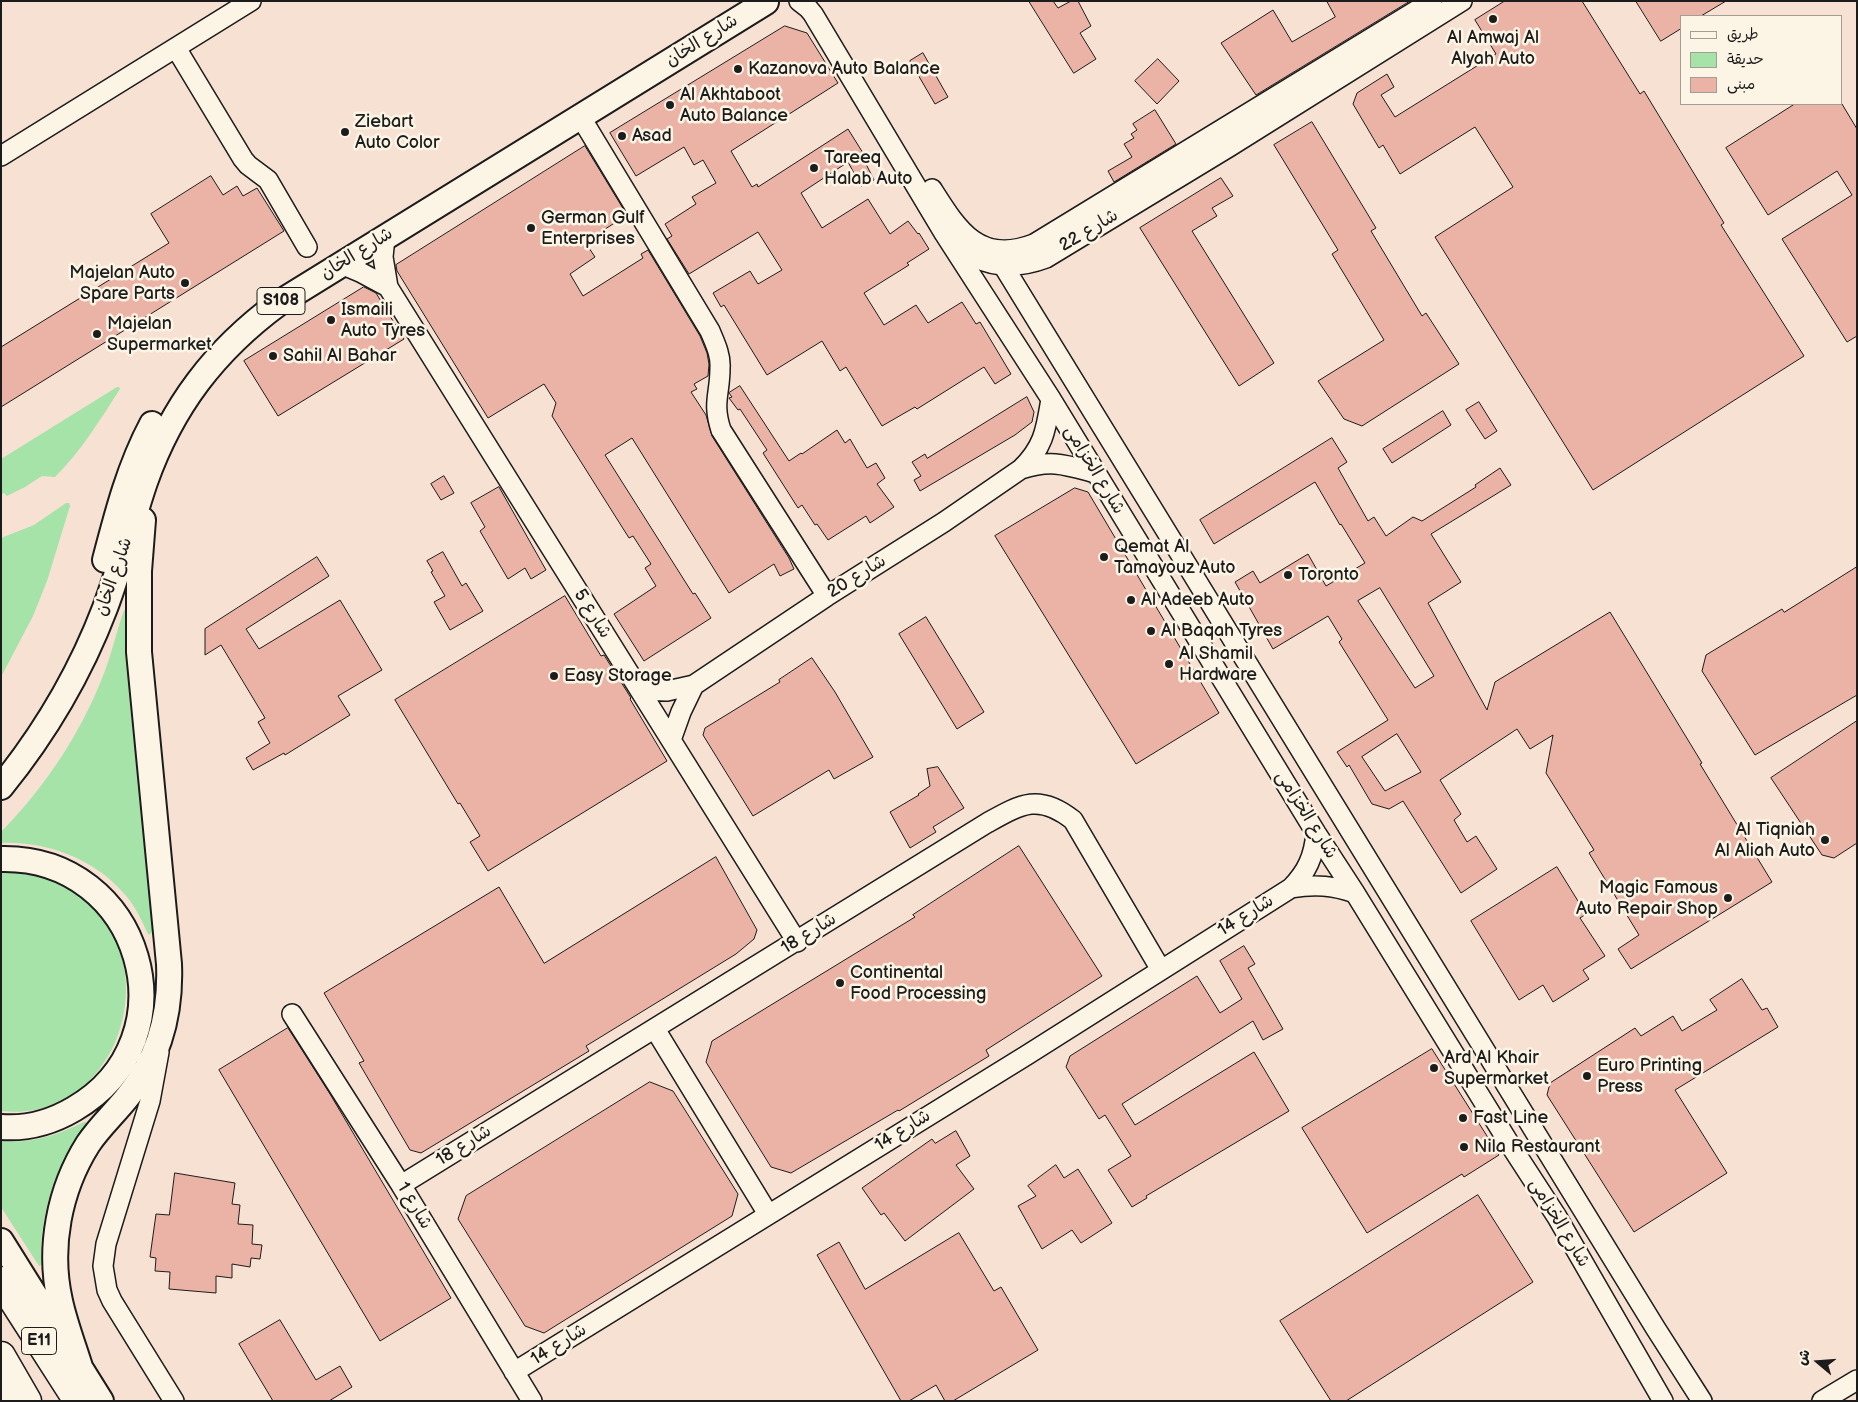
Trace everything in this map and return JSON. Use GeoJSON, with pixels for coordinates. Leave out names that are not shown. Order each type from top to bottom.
{"type":"FeatureCollection","features":[{"type":"Feature","properties":{"kind":"highway","name":"E11"},"geometry":{"type":"LineString","coordinates":[[1,1281],[78,1401]]}},
{"type":"Feature","properties":{"kind":"highway","name":"E11"},"geometry":{"type":"LineString","coordinates":[[1,1356],[27,1401]]}},
{"type":"Feature","properties":{"kind":"main road","name":"شارع الخان"},"geometry":{"type":"LineString","coordinates":[[1,760],[37,707],[74,638],[103,566],[130,478],[150,428],[176,383],[215,335],[248,306],[291,276],[742,1]]}},
{"type":"Feature","properties":{"kind":"main road","name":"شارع الخان"},"geometry":{"type":"LineString","coordinates":[[1,787],[52,715],[89,644],[105,608],[145,482],[164,435],[176,413],[205,371],[221,352],[258,318],[278,303],[766,2]]}},
{"type":"Feature","properties":{"kind":"main road"},"geometry":{"type":"LineString","coordinates":[[81,1370],[65,1319],[56,1279],[56,1239],[59,1218],[70,1180],[78,1161],[101,1127],[142,1079],[160,1042],[165,1023],[170,984],[139,652],[139,571],[145,482]]}},
{"type":"Feature","properties":{"kind":"main road"},"geometry":{"type":"LineString","coordinates":[[1,859],[24,860],[58,870],[90,886],[103,898],[114,911],[132,942],[137,958],[141,993],[137,1028],[130,1046],[122,1063],[97,1093],[82,1104],[48,1121],[20,1127],[1,1127]]}},
{"type":"Feature","properties":{"kind":"main road"},"geometry":{"type":"LineString","coordinates":[[1,1241],[101,1401]]}},
{"type":"Feature","properties":{"kind":"street"},"geometry":{"type":"LineString","coordinates":[[1,156],[251,1]]}},
{"type":"Feature","properties":{"kind":"street","name":"شارع 22"},"geometry":{"type":"LineString","coordinates":[[799,1],[813,14],[944,233],[971,256],[1003,266],[1025,264],[1046,258],[1229,147],[1462,1]]}},
{"type":"Feature","properties":{"kind":"street","name":"شارع 22"},"geometry":{"type":"LineString","coordinates":[[812,1],[957,227],[973,241],[993,249],[1014,250],[1034,244],[1432,1]]}},
{"type":"Feature","properties":{"kind":"street"},"geometry":{"type":"LineString","coordinates":[[176,48],[243,159],[268,180],[307,247]]}},
{"type":"Feature","properties":{"kind":"street"},"geometry":{"type":"LineString","coordinates":[[580,116],[710,331],[716,345],[720,368],[716,415],[721,430],[827,596]]}},
{"type":"Feature","properties":{"kind":"street","name":"شارع الخزامى"},"geometry":{"type":"LineString","coordinates":[[944,233],[1051,399],[1316,833],[1557,1217],[1663,1401]]}},
{"type":"Feature","properties":{"kind":"street","name":"شارع 5"},"geometry":{"type":"LineString","coordinates":[[385,237],[383,262],[388,287],[797,942]]}},
{"type":"Feature","properties":{"kind":"street","name":"شارع الخزامى"},"geometry":{"type":"LineString","coordinates":[[993,249],[1702,1401]]}},
{"type":"Feature","properties":{"kind":"street","name":"شارع 5"},"geometry":{"type":"LineString","coordinates":[[341,264],[388,287]]}},
{"type":"Feature","properties":{"kind":"street","name":"شارع 20"},"geometry":{"type":"LineString","coordinates":[[640,690],[667,691],[694,685],[827,596],[944,522],[1020,469],[1031,459],[1043,439],[1051,399]]}},
{"type":"Feature","properties":{"kind":"street","name":"شارع 20"},"geometry":{"type":"LineString","coordinates":[[1020,469],[1044,463],[1056,463],[1096,473]]}},
{"type":"Feature","properties":{"kind":"street"},"geometry":{"type":"LineString","coordinates":[[671,740],[681,712],[694,685]]}},
{"type":"Feature","properties":{"kind":"street","name":"شارع 18"},"geometry":{"type":"LineString","coordinates":[[401,1185],[1012,809],[1028,804],[1044,804],[1060,810],[1073,820],[1161,970]]}},
{"type":"Feature","properties":{"kind":"street","name":"شارع 14"},"geometry":{"type":"LineString","coordinates":[[514,1372],[1027,1055],[1291,888],[1307,869],[1312,858],[1316,833]]}},
{"type":"Feature","properties":{"kind":"street","name":"شارع 14"},"geometry":{"type":"LineString","coordinates":[[1291,888],[1317,885],[1343,888],[1355,893]]}},
{"type":"Feature","properties":{"kind":"street","name":"شارع 1"},"geometry":{"type":"LineString","coordinates":[[292,1014],[401,1185],[532,1401]]}},
{"type":"Feature","properties":{"kind":"street"},"geometry":{"type":"LineString","coordinates":[[655,1029],[768,1214]]}},
{"type":"Feature","properties":{"kind":"street"},"geometry":{"type":"LineString","coordinates":[[160,1042],[150,1101],[106,1244],[102,1266],[103,1277],[112,1301],[174,1401]]}},
{"type":"Feature","properties":{"kind":"street"},"geometry":{"type":"LineString","coordinates":[[1509,1143],[1523,1151],[1565,1216],[1576,1219],[1584,1211]]}},
{"type":"Feature","properties":{"kind":"street"},"geometry":{"type":"LineString","coordinates":[[1822,1401],[1857,1380]]}},
{"type":"Feature","properties":{"kind":"green space"},"geometry":{"type":"Polygon","coordinates":[[[117,387],[120,389],[90,435],[55,477],[42,476],[7,496],[4,493],[1,494],[1,459],[117,387]]]}},
{"type":"Feature","properties":{"kind":"green space"},"geometry":{"type":"Polygon","coordinates":[[[66,503],[69,503],[70,506],[47,581],[33,616],[1,677],[1,538],[34,525],[66,503]]]}},
{"type":"Feature","properties":{"kind":"green space"},"geometry":{"type":"Polygon","coordinates":[[[124,610],[128,612],[129,692],[153,931],[149,935],[127,897],[115,884],[86,863],[54,849],[19,843],[1,843],[1,832],[34,795],[75,735],[97,691],[124,610]]]}},
{"type":"Feature","properties":{"kind":"green space"},"geometry":{"type":"Polygon","coordinates":[[[1,873],[20,873],[39,877],[57,883],[74,892],[104,920],[121,955],[126,993],[120,1030],[103,1064],[77,1092],[43,1108],[1,1111],[1,873]]]}},
{"type":"Feature","properties":{"kind":"green space"},"geometry":{"type":"Polygon","coordinates":[[[86,1122],[86,1126],[65,1159],[51,1191],[43,1226],[41,1265],[39,1266],[1,1207],[1,1141],[12,1142],[44,1138],[86,1122]]]}},
{"type":"Feature","properties":{"kind":"building"},"geometry":{"type":"Polygon","coordinates":[[[1029,1],[1053,1],[1058,8],[1071,1],[1078,1],[1091,26],[1080,33],[1096,59],[1074,73],[1029,1]]]}},
{"type":"Feature","properties":{"kind":"building"},"geometry":{"type":"Polygon","coordinates":[[[1327,1],[1410,1],[1256,95],[1221,43],[1273,10],[1292,42],[1335,17],[1327,1]]]}},
{"type":"Feature","properties":{"kind":"building"},"geometry":{"type":"Polygon","coordinates":[[[1505,1],[1582,1],[1640,94],[1644,91],[1724,223],[1721,225],[1804,356],[1593,490],[1435,237],[1513,187],[1475,127],[1400,174],[1383,145],[1379,148],[1353,104],[1357,93],[1387,74],[1394,87],[1381,95],[1395,117],[1496,54],[1475,20],[1505,1]]]}},
{"type":"Feature","properties":{"kind":"building"},"geometry":{"type":"Polygon","coordinates":[[[1636,1],[1726,1],[1703,15],[1680,15],[1680,29],[1661,41],[1636,1]]]}},
{"type":"Feature","properties":{"kind":"building"},"geometry":{"type":"Polygon","coordinates":[[[785,26],[807,33],[838,83],[731,151],[752,187],[757,184],[758,187],[848,129],[863,153],[861,154],[874,180],[861,186],[848,162],[801,193],[822,228],[868,199],[890,234],[908,221],[919,233],[929,249],[907,263],[909,265],[864,293],[884,325],[916,305],[928,323],[962,302],[976,324],[980,322],[1011,374],[995,384],[984,367],[917,409],[915,407],[882,426],[846,367],[840,371],[822,341],[767,375],[724,305],[721,307],[713,293],[750,271],[758,284],[782,270],[758,232],[689,274],[667,239],[672,236],[665,224],[696,204],[692,197],[716,183],[703,160],[694,165],[684,147],[636,176],[610,133],[785,26]]]}},
{"type":"Feature","properties":{"kind":"building"},"geometry":{"type":"Polygon","coordinates":[[[923,53],[948,97],[935,104],[910,61],[923,53]]]}},
{"type":"Feature","properties":{"kind":"building"},"geometry":{"type":"Polygon","coordinates":[[[1158,59],[1179,81],[1157,104],[1135,81],[1158,59]]]}},
{"type":"Feature","properties":{"kind":"building"},"geometry":{"type":"Polygon","coordinates":[[[1793,105],[1843,105],[1857,129],[1857,336],[1847,342],[1782,239],[1852,195],[1837,171],[1768,215],[1726,148],[1793,105]]]}},
{"type":"Feature","properties":{"kind":"building"},"geometry":{"type":"Polygon","coordinates":[[[1155,110],[1176,144],[1114,182],[1108,171],[1132,157],[1124,144],[1134,138],[1131,134],[1137,130],[1133,124],[1155,110]]]}},
{"type":"Feature","properties":{"kind":"building"},"geometry":{"type":"Polygon","coordinates":[[[1312,122],[1376,228],[1371,231],[1422,316],[1426,313],[1459,364],[1362,426],[1344,419],[1318,381],[1384,340],[1332,254],[1338,250],[1274,145],[1312,122]]]}},
{"type":"Feature","properties":{"kind":"building"},"geometry":{"type":"Polygon","coordinates":[[[585,146],[627,215],[585,242],[595,257],[570,274],[583,296],[643,258],[641,254],[648,250],[700,336],[707,353],[709,364],[708,376],[694,384],[697,389],[691,392],[706,415],[712,436],[789,558],[794,569],[780,576],[774,564],[729,593],[632,438],[605,455],[693,594],[695,593],[711,618],[644,661],[614,614],[656,586],[645,568],[651,564],[633,536],[629,538],[552,416],[556,403],[544,384],[488,418],[397,271],[396,265],[585,146]]]}},
{"type":"Feature","properties":{"kind":"building"},"geometry":{"type":"Polygon","coordinates":[[[211,176],[223,195],[237,186],[243,196],[257,188],[284,231],[1,407],[1,347],[169,243],[151,214],[211,176]]]}},
{"type":"Feature","properties":{"kind":"building"},"geometry":{"type":"Polygon","coordinates":[[[1221,178],[1233,196],[1212,208],[1217,216],[1192,231],[1274,363],[1239,386],[1140,228],[1221,178]]]}},
{"type":"Feature","properties":{"kind":"building"},"geometry":{"type":"Polygon","coordinates":[[[364,287],[376,293],[404,339],[278,416],[244,361],[364,287]]]}},
{"type":"Feature","properties":{"kind":"building"},"geometry":{"type":"Polygon","coordinates":[[[740,386],[789,461],[837,430],[845,443],[850,439],[867,468],[876,463],[885,478],[877,484],[894,507],[870,523],[866,516],[828,540],[802,505],[798,508],[763,453],[767,450],[740,409],[738,410],[729,398],[732,397],[729,393],[740,386]]]}},
{"type":"Feature","properties":{"kind":"building"},"geometry":{"type":"Polygon","coordinates":[[[1027,397],[1034,412],[1032,422],[1015,435],[920,491],[914,480],[921,476],[912,462],[925,454],[927,458],[1027,397]]]}},
{"type":"Feature","properties":{"kind":"building"},"geometry":{"type":"Polygon","coordinates":[[[1479,402],[1497,431],[1485,439],[1466,410],[1479,402]]]}},
{"type":"Feature","properties":{"kind":"building"},"geometry":{"type":"Polygon","coordinates":[[[1443,411],[1451,425],[1392,463],[1383,449],[1443,411]]]}},
{"type":"Feature","properties":{"kind":"building"},"geometry":{"type":"Polygon","coordinates":[[[1332,438],[1347,462],[1338,468],[1368,521],[1374,517],[1386,536],[1413,517],[1422,521],[1476,487],[1475,485],[1500,468],[1511,485],[1431,534],[1461,582],[1428,603],[1487,710],[1495,682],[1610,612],[1772,882],[1631,969],[1618,949],[1639,935],[1589,853],[1594,850],[1546,773],[1553,735],[1530,749],[1517,729],[1440,780],[1461,814],[1454,820],[1467,842],[1476,836],[1497,869],[1461,893],[1403,801],[1389,809],[1372,804],[1349,765],[1347,767],[1337,752],[1388,720],[1339,642],[1342,639],[1328,616],[1273,649],[1235,582],[1253,571],[1260,583],[1308,554],[1326,586],[1365,563],[1315,482],[1214,544],[1200,520],[1332,438]],[[1380,588],[1358,601],[1415,688],[1434,676],[1380,588]],[[1397,734],[1362,757],[1385,791],[1421,772],[1397,734]]]}},
{"type":"Feature","properties":{"kind":"building"},"geometry":{"type":"Polygon","coordinates":[[[444,476],[454,493],[441,500],[431,484],[444,476]]]}},
{"type":"Feature","properties":{"kind":"building"},"geometry":{"type":"Polygon","coordinates":[[[499,487],[546,570],[531,579],[525,568],[508,579],[480,531],[485,527],[471,503],[499,487]]]}},
{"type":"Feature","properties":{"kind":"building"},"geometry":{"type":"Polygon","coordinates":[[[1075,488],[1088,492],[1219,713],[1136,764],[995,536],[1075,488]]]}},
{"type":"Feature","properties":{"kind":"building"},"geometry":{"type":"Polygon","coordinates":[[[443,552],[462,586],[466,583],[483,611],[450,630],[434,602],[445,596],[427,561],[443,552]]]}},
{"type":"Feature","properties":{"kind":"building"},"geometry":{"type":"Polygon","coordinates":[[[317,557],[329,576],[246,629],[259,649],[340,600],[382,670],[338,696],[350,715],[285,755],[284,753],[253,770],[246,758],[270,743],[258,722],[265,718],[221,645],[205,655],[205,629],[317,557]]]}},
{"type":"Feature","properties":{"kind":"building"},"geometry":{"type":"Polygon","coordinates":[[[1857,567],[1857,695],[1755,755],[1702,671],[1706,655],[1782,609],[1784,612],[1857,567]]]}},
{"type":"Feature","properties":{"kind":"building"},"geometry":{"type":"Polygon","coordinates":[[[565,596],[601,656],[604,655],[631,698],[667,761],[488,871],[470,842],[480,836],[460,803],[458,804],[395,700],[565,596]]]}},
{"type":"Feature","properties":{"kind":"building"},"geometry":{"type":"Polygon","coordinates":[[[926,617],[984,712],[957,729],[899,634],[926,617]]]}},
{"type":"Feature","properties":{"kind":"building"},"geometry":{"type":"Polygon","coordinates":[[[812,658],[835,692],[873,757],[834,779],[829,770],[753,816],[703,735],[705,728],[780,682],[779,680],[812,658]]]}},
{"type":"Feature","properties":{"kind":"building"},"geometry":{"type":"Polygon","coordinates":[[[1857,721],[1857,843],[1834,858],[1822,855],[1771,778],[1857,721]]]}},
{"type":"Feature","properties":{"kind":"building"},"geometry":{"type":"Polygon","coordinates":[[[938,767],[964,808],[933,827],[936,832],[910,848],[890,812],[919,795],[930,786],[927,769],[938,767]]]}},
{"type":"Feature","properties":{"kind":"building"},"geometry":{"type":"Polygon","coordinates":[[[1019,846],[1102,976],[986,1050],[989,1056],[899,1111],[791,1173],[771,1167],[706,1062],[712,1041],[915,917],[913,915],[1019,846]]]}},
{"type":"Feature","properties":{"kind":"building"},"geometry":{"type":"Polygon","coordinates":[[[716,857],[757,930],[754,939],[736,954],[586,1046],[589,1051],[421,1153],[410,1150],[359,1063],[364,1061],[324,993],[499,887],[544,963],[716,857]]]}},
{"type":"Feature","properties":{"kind":"building"},"geometry":{"type":"Polygon","coordinates":[[[1557,867],[1586,914],[1580,918],[1605,956],[1583,970],[1589,979],[1553,1002],[1543,985],[1519,1000],[1471,921],[1557,867]]]}},
{"type":"Feature","properties":{"kind":"building"},"geometry":{"type":"Polygon","coordinates":[[[1244,946],[1255,964],[1248,968],[1283,1029],[1263,1040],[1253,1021],[1122,1104],[1135,1125],[1254,1052],[1289,1111],[1146,1196],[1147,1198],[1132,1207],[1108,1170],[1131,1156],[1105,1115],[1099,1119],[1066,1067],[1070,1056],[1197,976],[1220,1013],[1242,999],[1220,961],[1244,946]]]}},
{"type":"Feature","properties":{"kind":"building"},"geometry":{"type":"Polygon","coordinates":[[[1742,979],[1762,1010],[1767,1008],[1778,1027],[1675,1090],[1727,1173],[1634,1232],[1547,1095],[1550,1083],[1635,1028],[1641,1036],[1673,1016],[1682,1031],[1717,1010],[1710,1000],[1742,979]]]}},
{"type":"Feature","properties":{"kind":"building"},"geometry":{"type":"Polygon","coordinates":[[[288,1028],[330,1094],[451,1298],[380,1341],[219,1070],[288,1028]]]}},
{"type":"Feature","properties":{"kind":"building"},"geometry":{"type":"Polygon","coordinates":[[[1432,1049],[1499,1155],[1464,1177],[1462,1174],[1367,1233],[1302,1128],[1432,1049]]]}},
{"type":"Feature","properties":{"kind":"building"},"geometry":{"type":"Polygon","coordinates":[[[650,1082],[673,1091],[738,1194],[732,1216],[544,1333],[525,1326],[458,1219],[466,1196],[650,1082]]]}},
{"type":"Feature","properties":{"kind":"building"},"geometry":{"type":"Polygon","coordinates":[[[956,1131],[970,1156],[956,1165],[974,1189],[905,1241],[884,1213],[881,1215],[862,1188],[932,1139],[935,1143],[956,1131]]]}},
{"type":"Feature","properties":{"kind":"building"},"geometry":{"type":"Polygon","coordinates":[[[1056,1165],[1064,1178],[1078,1169],[1112,1223],[1081,1243],[1072,1230],[1042,1249],[1018,1206],[1036,1196],[1028,1186],[1056,1165]]]}},
{"type":"Feature","properties":{"kind":"building"},"geometry":{"type":"Polygon","coordinates":[[[175,1173],[235,1183],[232,1204],[240,1205],[238,1224],[253,1225],[252,1244],[262,1245],[260,1259],[251,1258],[250,1267],[232,1264],[232,1278],[216,1276],[216,1293],[169,1289],[170,1272],[155,1271],[156,1258],[150,1257],[156,1214],[169,1215],[175,1173]]]}},
{"type":"Feature","properties":{"kind":"building"},"geometry":{"type":"Polygon","coordinates":[[[1478,1195],[1533,1282],[1346,1401],[1331,1401],[1280,1321],[1478,1195]]]}},
{"type":"Feature","properties":{"kind":"building"},"geometry":{"type":"Polygon","coordinates":[[[959,1233],[994,1291],[1001,1287],[1038,1350],[953,1401],[945,1401],[936,1385],[909,1401],[901,1401],[817,1255],[839,1242],[865,1289],[959,1233]]]}},
{"type":"Feature","properties":{"kind":"building"},"geometry":{"type":"Polygon","coordinates":[[[280,1320],[316,1380],[340,1366],[352,1387],[329,1401],[273,1401],[239,1344],[280,1320]]]}},
{"type":"Feature","properties":{"kind":"place","name":"Al Amwaj Al Alyah Auto"},"geometry":{"type":"Point","coordinates":[1493,19]}},
{"type":"Feature","properties":{"kind":"place","name":"Kazanova Auto Balance"},"geometry":{"type":"Point","coordinates":[738,69]}},
{"type":"Feature","properties":{"kind":"place","name":"Al Akhtaboot Auto Balance"},"geometry":{"type":"Point","coordinates":[670,105]}},
{"type":"Feature","properties":{"kind":"place","name":"Ziebart Auto Color"},"geometry":{"type":"Point","coordinates":[345,132]}},
{"type":"Feature","properties":{"kind":"place","name":"Asad"},"geometry":{"type":"Point","coordinates":[622,136]}},
{"type":"Feature","properties":{"kind":"place","name":"Tareeq Halab Auto"},"geometry":{"type":"Point","coordinates":[814,168]}},
{"type":"Feature","properties":{"kind":"place","name":"German Gulf Enterprises"},"geometry":{"type":"Point","coordinates":[531,228]}},
{"type":"Feature","properties":{"kind":"place","name":"Majelan Auto Spare Parts"},"geometry":{"type":"Point","coordinates":[185,283]}},
{"type":"Feature","properties":{"kind":"place","name":"Ismaili Auto Tyres"},"geometry":{"type":"Point","coordinates":[331,320]}},
{"type":"Feature","properties":{"kind":"place","name":"Majelan Supermarket"},"geometry":{"type":"Point","coordinates":[97,334]}},
{"type":"Feature","properties":{"kind":"place","name":"Sahil Al Bahar"},"geometry":{"type":"Point","coordinates":[273,356]}},
{"type":"Feature","properties":{"kind":"place","name":"Qemat Al Tamayouz Auto"},"geometry":{"type":"Point","coordinates":[1104,557]}},
{"type":"Feature","properties":{"kind":"place","name":"Toronto"},"geometry":{"type":"Point","coordinates":[1288,575]}},
{"type":"Feature","properties":{"kind":"place","name":"Al Adeeb Auto"},"geometry":{"type":"Point","coordinates":[1131,600]}},
{"type":"Feature","properties":{"kind":"place","name":"Al Baqah Tyres"},"geometry":{"type":"Point","coordinates":[1151,631]}},
{"type":"Feature","properties":{"kind":"place","name":"Al Shamil Hardware"},"geometry":{"type":"Point","coordinates":[1169,664]}},
{"type":"Feature","properties":{"kind":"place","name":"Easy Storage"},"geometry":{"type":"Point","coordinates":[554,676]}},
{"type":"Feature","properties":{"kind":"place","name":"Al Tiqniah Al Aliah Auto"},"geometry":{"type":"Point","coordinates":[1825,840]}},
{"type":"Feature","properties":{"kind":"place","name":"Magic Famous Auto Repair Shop"},"geometry":{"type":"Point","coordinates":[1728,898]}},
{"type":"Feature","properties":{"kind":"place","name":"Continental Food Processing"},"geometry":{"type":"Point","coordinates":[840,983]}},
{"type":"Feature","properties":{"kind":"place","name":"Ard Al Khair Supermarket"},"geometry":{"type":"Point","coordinates":[1434,1068]}},
{"type":"Feature","properties":{"kind":"place","name":"Euro Printing Press"},"geometry":{"type":"Point","coordinates":[1587,1076]}},
{"type":"Feature","properties":{"kind":"place","name":"Fast Line"},"geometry":{"type":"Point","coordinates":[1463,1118]}},
{"type":"Feature","properties":{"kind":"place","name":"Nila Restaurant"},"geometry":{"type":"Point","coordinates":[1464,1147]}}]}
